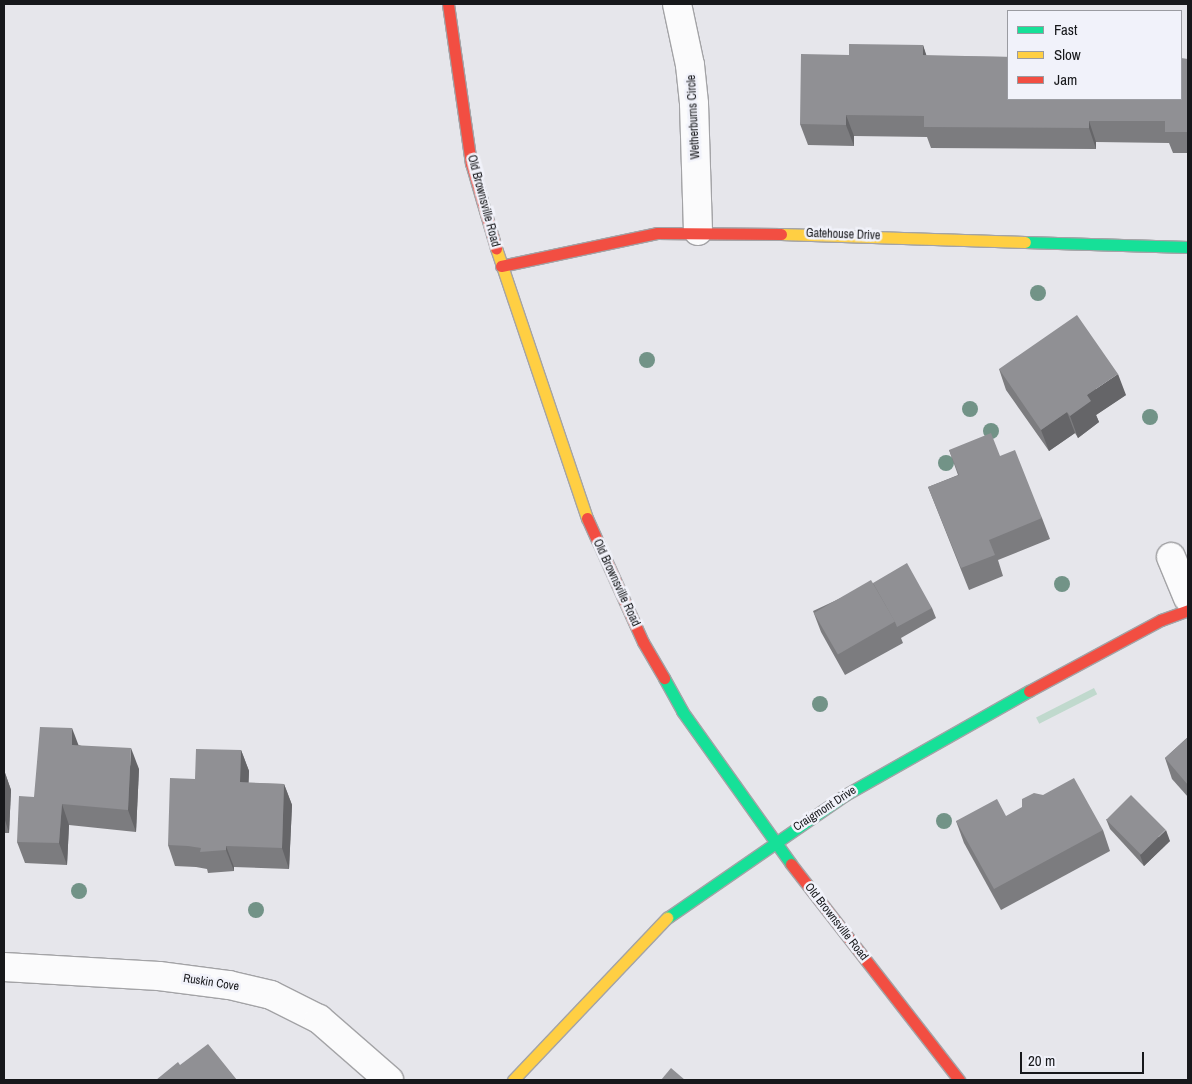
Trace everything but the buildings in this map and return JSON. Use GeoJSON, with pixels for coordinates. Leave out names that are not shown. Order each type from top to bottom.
{"type":"FeatureCollection","features":[{"type":"Feature","properties":{"kind":"street","name":"Old Brownsville Road"},"geometry":{"type":"LineString","coordinates":[[448,4],[471,163],[502,266],[595,541],[643,642],[682,710],[774,842],[959,1080]]}},
{"type":"Feature","properties":{"kind":"street","name":"Wetherburns Circle"},"geometry":{"type":"LineString","coordinates":[[677,4],[694,94],[698,231]]}},
{"type":"Feature","properties":{"kind":"street","name":"Gatehouse Drive"},"geometry":{"type":"LineString","coordinates":[[502,266],[657,233],[698,231],[1188,247]]}},
{"type":"Feature","properties":{"kind":"street"},"geometry":{"type":"LineString","coordinates":[[1171,557],[1188,598]]}},
{"type":"Feature","properties":{"kind":"street","name":"Craigmont Drive"},"geometry":{"type":"LineString","coordinates":[[513,1080],[658,925],[774,842],[845,795],[1007,703],[1161,620],[1188,610]]}},
{"type":"Feature","properties":{"kind":"street","name":"Ruskin Cove"},"geometry":{"type":"LineString","coordinates":[[4,967],[159,976],[229,985],[271,995],[319,1019],[389,1080]]}},
{"type":"Feature","properties":{"kind":"green space"},"geometry":{"type":"Polygon","coordinates":[[[1094,688],[1097,694],[1039,724],[1036,718],[1094,688]]]}},
{"type":"Feature","properties":{"kind":"traffic: fast"},"geometry":{"type":"LineString","coordinates":[[1025,242],[1188,247]]}},
{"type":"Feature","properties":{"kind":"traffic: fast"},"geometry":{"type":"LineString","coordinates":[[664,678],[682,711],[791,864]]}},
{"type":"Feature","properties":{"kind":"traffic: fast"},"geometry":{"type":"LineString","coordinates":[[667,918],[845,795],[1029,691]]}},
{"type":"Feature","properties":{"kind":"traffic: slow"},"geometry":{"type":"LineString","coordinates":[[781,234],[1025,242]]}},
{"type":"Feature","properties":{"kind":"traffic: slow"},"geometry":{"type":"LineString","coordinates":[[496,248],[587,518]]}},
{"type":"Feature","properties":{"kind":"traffic: slow"},"geometry":{"type":"LineString","coordinates":[[513,1080],[667,918]]}},
{"type":"Feature","properties":{"kind":"traffic: jam"},"geometry":{"type":"LineString","coordinates":[[448,4],[471,163],[496,248]]}},
{"type":"Feature","properties":{"kind":"traffic: jam"},"geometry":{"type":"LineString","coordinates":[[501,266],[657,233],[781,234]]}},
{"type":"Feature","properties":{"kind":"traffic: jam"},"geometry":{"type":"LineString","coordinates":[[587,518],[643,642],[664,678]]}},
{"type":"Feature","properties":{"kind":"traffic: jam"},"geometry":{"type":"LineString","coordinates":[[1029,691],[1161,620],[1188,610]]}},
{"type":"Feature","properties":{"kind":"traffic: jam"},"geometry":{"type":"LineString","coordinates":[[791,864],[959,1080]]}}]}
